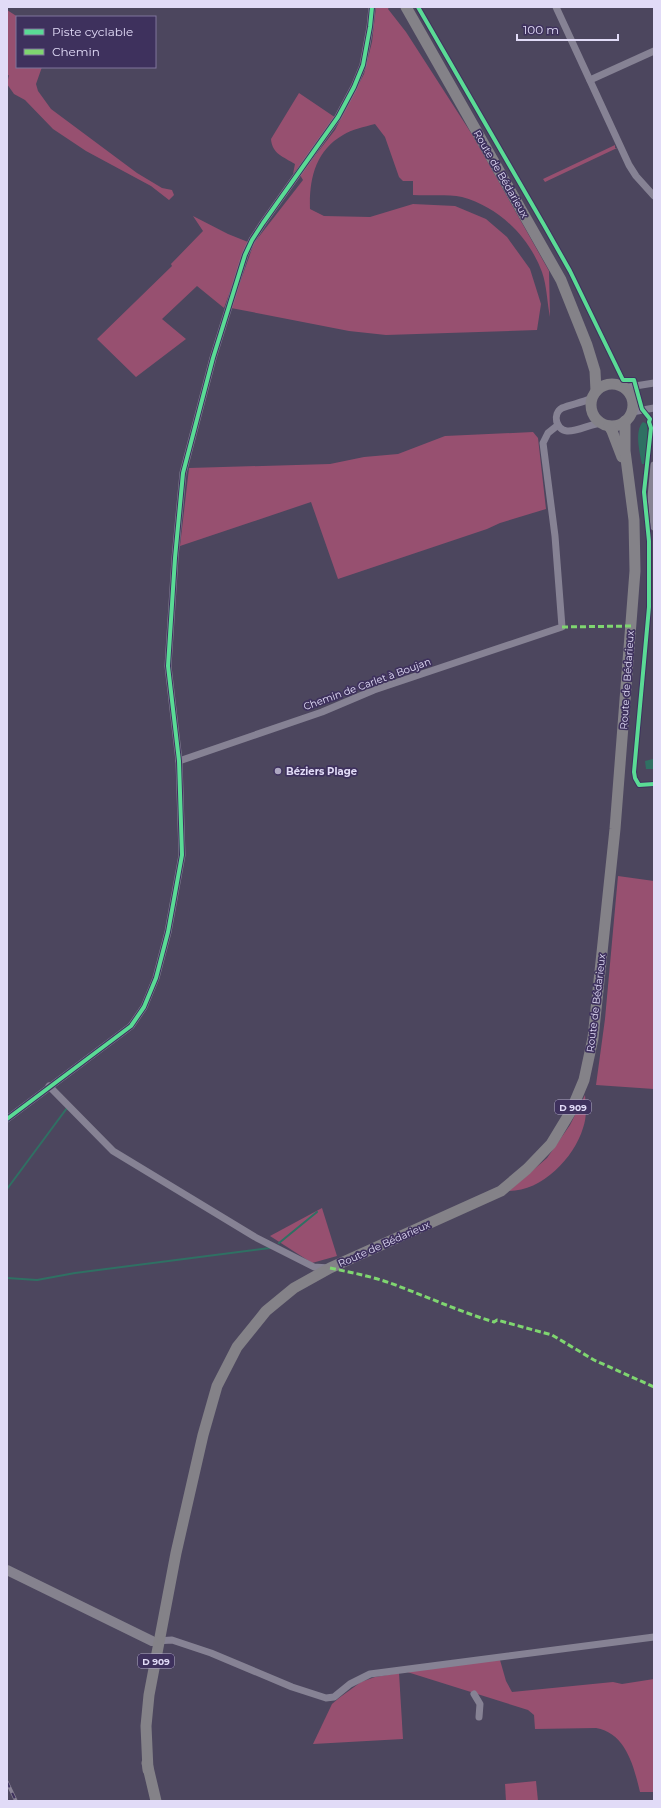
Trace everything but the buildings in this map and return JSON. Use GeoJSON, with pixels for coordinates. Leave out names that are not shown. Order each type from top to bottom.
{"type":"FeatureCollection","features":[{"type":"Feature","properties":{"kind":"main road","name":"Route de Bédarieux"},"geometry":{"type":"LineString","coordinates":[[406,7],[561,280],[587,344],[604,377],[616,385]]}},
{"type":"Feature","properties":{"kind":"main road","name":"Route de Bédarieux"},"geometry":{"type":"LineString","coordinates":[[587,344],[595,371],[594,394]]}},
{"type":"Feature","properties":{"kind":"main road"},"geometry":{"type":"LineString","coordinates":[[616,385],[630,394],[632,399],[632,412],[625,421],[614,426],[596,420],[591,409],[594,394],[600,387],[616,385]]}},
{"type":"Feature","properties":{"kind":"main road","name":"Route de Bédarieux"},"geometry":{"type":"LineString","coordinates":[[156,1801],[141,1738],[142,1699],[157,1640],[203,1435],[218,1386],[237,1347],[266,1311],[294,1288],[330,1268],[501,1191],[528,1169],[551,1144],[571,1111],[584,1080],[593,1038],[616,822],[634,595],[634,520],[625,452],[625,421]]}},
{"type":"Feature","properties":{"kind":"main road","name":"Route de Bédarieux"},"geometry":{"type":"LineString","coordinates":[[605,424],[612,431],[628,475]]}},
{"type":"Feature","properties":{"kind":"main road","name":"Route de Bédarieux"},"geometry":{"type":"LineString","coordinates":[[148,1770],[146,1726],[157,1640]]}},
{"type":"Feature","properties":{"kind":"street"},"geometry":{"type":"LineString","coordinates":[[7,1119],[131,1026],[144,1007],[156,978],[168,932],[182,855],[179,761],[168,666],[175,560],[183,473],[213,358],[245,255],[252,240],[263,223],[338,117],[354,87],[363,64],[372,7]]}},
{"type":"Feature","properties":{"kind":"street"},"geometry":{"type":"LineString","coordinates":[[556,7],[633,170],[654,196]]}},
{"type":"Feature","properties":{"kind":"street"},"geometry":{"type":"LineString","coordinates":[[590,80],[654,51]]}},
{"type":"Feature","properties":{"kind":"street"},"geometry":{"type":"LineString","coordinates":[[616,385],[637,386],[654,383]]}},
{"type":"Feature","properties":{"kind":"street"},"geometry":{"type":"LineString","coordinates":[[594,394],[581,403],[561,409],[556,418],[558,425],[563,430],[571,431],[605,424]]}},
{"type":"Feature","properties":{"kind":"street"},"geometry":{"type":"LineString","coordinates":[[632,412],[654,408]]}},
{"type":"Feature","properties":{"kind":"street","name":"Chemin de Carlet à Boujan"},"geometry":{"type":"LineString","coordinates":[[179,761],[322,712],[374,690],[562,627],[555,536],[543,443],[548,433],[558,425]]}},
{"type":"Feature","properties":{"kind":"street"},"geometry":{"type":"LineString","coordinates":[[654,464],[651,497],[654,527]]}},
{"type":"Feature","properties":{"kind":"street"},"geometry":{"type":"LineString","coordinates":[[49,1086],[113,1151],[255,1237],[314,1267],[330,1268]]}},
{"type":"Feature","properties":{"kind":"street"},"geometry":{"type":"LineString","coordinates":[[7,1570],[157,1640],[172,1640],[204,1651],[292,1687],[326,1698],[334,1696],[350,1684],[370,1674],[654,1637]]}},
{"type":"Feature","properties":{"kind":"street"},"geometry":{"type":"LineString","coordinates":[[474,1694],[480,1704],[479,1717]]}},
{"type":"Feature","properties":{"kind":"shaded area"},"geometry":{"type":"Polygon","coordinates":[[[376,7],[389,7],[388,9],[406,32],[473,136],[549,271],[550,317],[542,272],[529,247],[521,236],[500,216],[476,202],[456,196],[413,195],[413,181],[403,181],[399,177],[385,137],[375,124],[358,128],[347,133],[326,149],[320,158],[313,177],[310,209],[324,216],[370,217],[413,204],[455,206],[486,219],[507,237],[530,269],[541,304],[537,330],[386,335],[349,331],[231,308],[254,243],[303,180],[300,175],[335,130],[364,74],[372,42],[376,7]]]}},
{"type":"Feature","properties":{"kind":"shaded area"},"geometry":{"type":"Polygon","coordinates":[[[7,10],[16,16],[16,68],[42,68],[36,84],[38,91],[51,109],[137,173],[162,188],[172,190],[174,195],[169,200],[151,186],[86,151],[53,129],[25,100],[14,94],[7,84],[9,75],[7,76],[7,10]]]}},
{"type":"Feature","properties":{"kind":"shaded area"},"geometry":{"type":"Polygon","coordinates":[[[299,93],[336,118],[293,174],[295,164],[276,152],[271,139],[299,93]]]}},
{"type":"Feature","properties":{"kind":"shaded area"},"geometry":{"type":"Polygon","coordinates":[[[615,145],[615,148],[617,148],[545,182],[543,179],[615,145]]]}},
{"type":"Feature","properties":{"kind":"shaded area"},"geometry":{"type":"Polygon","coordinates":[[[193,216],[228,234],[248,242],[224,308],[197,286],[162,319],[186,339],[136,377],[97,339],[172,266],[171,264],[203,231],[193,216]]]}},
{"type":"Feature","properties":{"kind":"shaded area"},"geometry":{"type":"Polygon","coordinates":[[[643,422],[647,424],[648,438],[645,464],[642,464],[638,442],[640,426],[643,422]]]}},
{"type":"Feature","properties":{"kind":"shaded area"},"geometry":{"type":"Polygon","coordinates":[[[533,432],[538,438],[546,509],[500,523],[487,529],[338,579],[311,502],[180,546],[189,468],[330,464],[364,457],[398,454],[445,436],[533,432]]]}},
{"type":"Feature","properties":{"kind":"shaded area"},"geometry":{"type":"Polygon","coordinates":[[[653,759],[654,769],[646,769],[645,761],[653,759]]]}},
{"type":"Feature","properties":{"kind":"shaded area"},"geometry":{"type":"Polygon","coordinates":[[[618,876],[654,881],[654,1089],[596,1085],[605,1019],[618,876]]]}},
{"type":"Feature","properties":{"kind":"shaded area"},"geometry":{"type":"Polygon","coordinates":[[[585,1095],[586,1116],[583,1128],[579,1139],[564,1161],[545,1179],[521,1190],[509,1191],[547,1158],[570,1125],[585,1095]]]}},
{"type":"Feature","properties":{"kind":"shaded area"},"geometry":{"type":"Polygon","coordinates":[[[322,1208],[337,1256],[312,1263],[270,1236],[322,1208]]]}},
{"type":"Feature","properties":{"kind":"shaded area"},"geometry":{"type":"Polygon","coordinates":[[[500,1660],[506,1681],[512,1692],[613,1682],[622,1684],[654,1679],[654,1792],[640,1792],[635,1772],[627,1752],[615,1737],[606,1731],[596,1728],[535,1729],[534,1715],[528,1710],[404,1671],[500,1660]]]}},
{"type":"Feature","properties":{"kind":"shaded area"},"geometry":{"type":"Polygon","coordinates":[[[399,1673],[403,1739],[313,1744],[332,1704],[339,1698],[361,1682],[375,1677],[399,1673]]]}},
{"type":"Feature","properties":{"kind":"shaded area"},"geometry":{"type":"Polygon","coordinates":[[[536,1781],[538,1801],[506,1801],[505,1784],[536,1781]]]}},
{"type":"Feature","properties":{"kind":"waterway"},"geometry":{"type":"LineString","coordinates":[[7,1189],[67,1108]]}},
{"type":"Feature","properties":{"kind":"waterway"},"geometry":{"type":"LineString","coordinates":[[279,1243],[317,1212]]}},
{"type":"Feature","properties":{"kind":"waterway"},"geometry":{"type":"LineString","coordinates":[[7,1278],[37,1280],[75,1273],[270,1248]]}},
{"type":"Feature","properties":{"kind":"railway"},"geometry":{"type":"LineString","coordinates":[[7,1782],[16,1801]]}},
{"type":"Feature","properties":{"kind":"marked path"},"geometry":{"type":"LineString","coordinates":[[562,627],[631,626]]}},
{"type":"Feature","properties":{"kind":"marked path"},"geometry":{"type":"LineString","coordinates":[[330,1268],[381,1280],[494,1322],[497,1320],[552,1335],[594,1360],[654,1387]]}},
{"type":"Feature","properties":{"kind":"cycle path"},"geometry":{"type":"LineString","coordinates":[[7,1119],[131,1026],[144,1007],[156,978],[168,932],[182,855],[179,761],[168,666],[175,558],[183,473],[213,358],[245,255],[252,240],[263,223],[338,117],[354,87],[363,65],[372,7]]}},
{"type":"Feature","properties":{"kind":"cycle path"},"geometry":{"type":"LineString","coordinates":[[418,7],[570,271],[623,380],[634,380],[642,409],[650,419],[649,422],[651,428],[644,492],[649,541],[649,607],[634,772],[635,778],[639,785],[654,784]]}},
{"type":"Feature","properties":{"kind":"place","name":"Béziers Plage"},"geometry":{"type":"Point","coordinates":[278,771]}}]}
